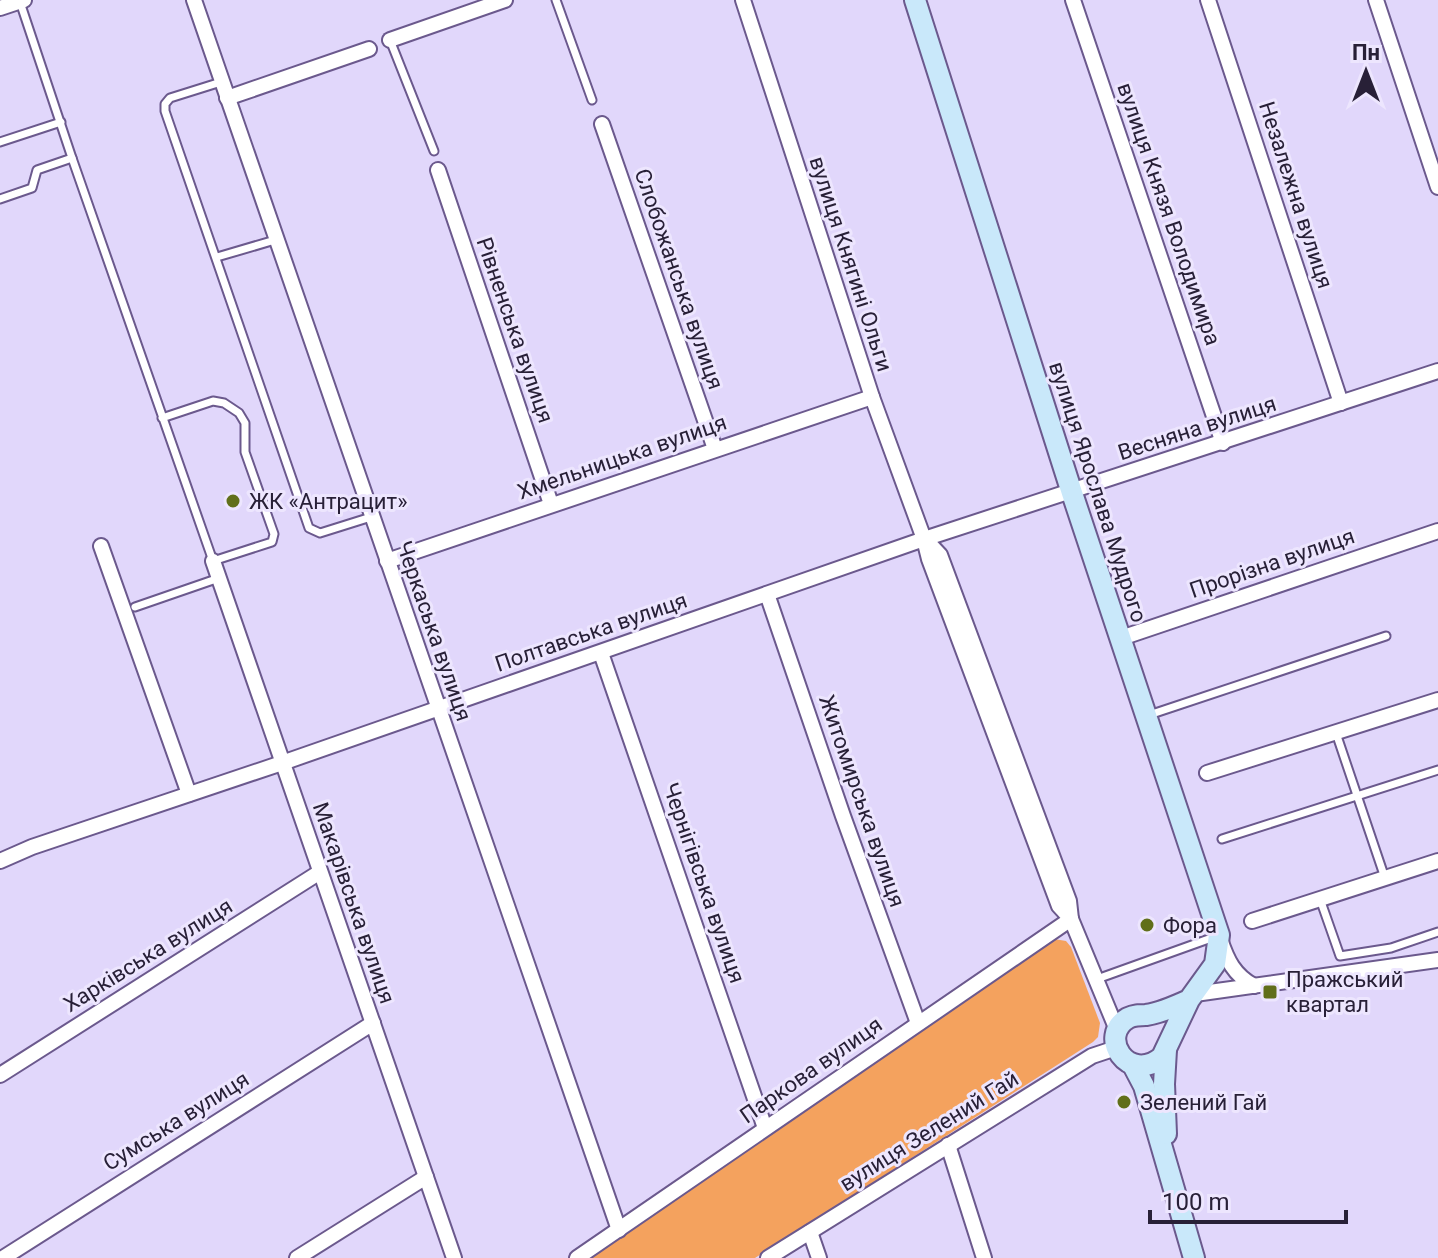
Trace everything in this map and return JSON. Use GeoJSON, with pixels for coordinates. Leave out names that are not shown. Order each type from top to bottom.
{"type":"FeatureCollection","features":[{"type":"Feature","properties":{"kind":"main road","name":"вулиця Ярослава Мудрого"},"geometry":{"type":"LineString","coordinates":[[915,0],[1072,493],[1219,935]]}},
{"type":"Feature","properties":{"kind":"main road"},"geometry":{"type":"LineString","coordinates":[[1192,997],[1122,1022],[1117,1039],[1125,1061],[1142,1066],[1154,1063],[1215,964],[1219,935]]}},
{"type":"Feature","properties":{"kind":"main road"},"geometry":{"type":"LineString","coordinates":[[1142,1014],[1162,1024],[1167,1045],[1165,1158]]}},
{"type":"Feature","properties":{"kind":"main road"},"geometry":{"type":"LineString","coordinates":[[1133,1065],[1144,1086],[1194,1258]]}},
{"type":"Feature","properties":{"kind":"street","name":"Черкаська вулиця"},"geometry":{"type":"LineString","coordinates":[[194,0],[619,1230]]}},
{"type":"Feature","properties":{"kind":"street"},"geometry":{"type":"LineString","coordinates":[[390,40],[505,0]]}},
{"type":"Feature","properties":{"kind":"street","name":"вулиця Княгині Ольги"},"geometry":{"type":"LineString","coordinates":[[743,0],[872,397],[924,539],[940,555],[1117,1039]]}},
{"type":"Feature","properties":{"kind":"street","name":"вулиця Князя Володимира"},"geometry":{"type":"LineString","coordinates":[[1073,0],[1223,443]]}},
{"type":"Feature","properties":{"kind":"street","name":"Незалежна вулиця"},"geometry":{"type":"LineString","coordinates":[[1208,0],[1341,403]]}},
{"type":"Feature","properties":{"kind":"street"},"geometry":{"type":"LineString","coordinates":[[1376,0],[1438,187]]}},
{"type":"Feature","properties":{"kind":"street"},"geometry":{"type":"LineString","coordinates":[[0,8],[22,1]]}},
{"type":"Feature","properties":{"kind":"street"},"geometry":{"type":"LineString","coordinates":[[227,98],[369,49]]}},
{"type":"Feature","properties":{"kind":"street","name":"Слобожанська вулиця"},"geometry":{"type":"LineString","coordinates":[[602,124],[715,449]]}},
{"type":"Feature","properties":{"kind":"street","name":"Рівненська вулиця"},"geometry":{"type":"LineString","coordinates":[[438,170],[551,504]]}},
{"type":"Feature","properties":{"kind":"street","name":"Весняна вулиця"},"geometry":{"type":"LineString","coordinates":[[924,539],[1438,371]]}},
{"type":"Feature","properties":{"kind":"street","name":"Хмельницька вулиця"},"geometry":{"type":"LineString","coordinates":[[387,561],[872,397]]}},
{"type":"Feature","properties":{"kind":"street","name":"Прорізна вулиця"},"geometry":{"type":"LineString","coordinates":[[1121,638],[1438,531]]}},
{"type":"Feature","properties":{"kind":"street","name":"Полтавська вулиця"},"geometry":{"type":"LineString","coordinates":[[0,861],[32,847],[924,539]]}},
{"type":"Feature","properties":{"kind":"street"},"geometry":{"type":"LineString","coordinates":[[101,546],[189,794]]}},
{"type":"Feature","properties":{"kind":"street","name":"Макарівська вулиця"},"geometry":{"type":"LineString","coordinates":[[213,561],[454,1258]]}},
{"type":"Feature","properties":{"kind":"street","name":"Житомирська вулиця"},"geometry":{"type":"LineString","coordinates":[[767,594],[918,1023]]}},
{"type":"Feature","properties":{"kind":"street","name":"Чернігівська вулиця"},"geometry":{"type":"LineString","coordinates":[[601,653],[765,1128]]}},
{"type":"Feature","properties":{"kind":"street"},"geometry":{"type":"LineString","coordinates":[[1207,773],[1438,700]]}},
{"type":"Feature","properties":{"kind":"street"},"geometry":{"type":"LineString","coordinates":[[1252,921],[1438,861]]}},
{"type":"Feature","properties":{"kind":"street","name":"Харківська вулиця"},"geometry":{"type":"LineString","coordinates":[[0,1075],[320,872]]}},
{"type":"Feature","properties":{"kind":"street","name":"Паркова вулиця"},"geometry":{"type":"LineString","coordinates":[[577,1258],[1071,919]]}},
{"type":"Feature","properties":{"kind":"street"},"geometry":{"type":"LineString","coordinates":[[1219,935],[1237,974],[1254,986]]}},
{"type":"Feature","properties":{"kind":"street"},"geometry":{"type":"LineString","coordinates":[[1192,997],[1438,960]]}},
{"type":"Feature","properties":{"kind":"street"},"geometry":{"type":"LineString","coordinates":[[1101,994],[1142,1014]]}},
{"type":"Feature","properties":{"kind":"street","name":"Сумська вулиця"},"geometry":{"type":"LineString","coordinates":[[3,1258],[373,1023]]}},
{"type":"Feature","properties":{"kind":"street","name":"вулиця Зелений Гай"},"geometry":{"type":"LineString","coordinates":[[768,1258],[1117,1039]]}},
{"type":"Feature","properties":{"kind":"street"},"geometry":{"type":"LineString","coordinates":[[948,1145],[984,1258]]}},
{"type":"Feature","properties":{"kind":"street"},"geometry":{"type":"LineString","coordinates":[[297,1258],[426,1177]]}},
{"type":"Feature","properties":{"kind":"street"},"geometry":{"type":"LineString","coordinates":[[810,1232],[819,1258]]}},
{"type":"Feature","properties":{"kind":"lane"},"geometry":{"type":"LineString","coordinates":[[556,0],[592,100]]}},
{"type":"Feature","properties":{"kind":"lane"},"geometry":{"type":"LineString","coordinates":[[22,1],[72,158],[162,418],[213,561],[268,544],[274,538],[245,452],[245,423],[239,413],[224,403],[213,401],[162,418]]}},
{"type":"Feature","properties":{"kind":"lane"},"geometry":{"type":"LineString","coordinates":[[390,40],[434,151]]}},
{"type":"Feature","properties":{"kind":"lane"},"geometry":{"type":"LineString","coordinates":[[221,82],[170,98],[165,104],[165,111],[309,528],[320,533],[371,517]]}},
{"type":"Feature","properties":{"kind":"lane"},"geometry":{"type":"LineString","coordinates":[[0,142],[61,122]]}},
{"type":"Feature","properties":{"kind":"lane"},"geometry":{"type":"LineString","coordinates":[[0,199],[32,188],[37,170],[72,158]]}},
{"type":"Feature","properties":{"kind":"lane"},"geometry":{"type":"LineString","coordinates":[[217,257],[275,240]]}},
{"type":"Feature","properties":{"kind":"lane"},"geometry":{"type":"LineString","coordinates":[[135,607],[219,578]]}},
{"type":"Feature","properties":{"kind":"lane"},"geometry":{"type":"LineString","coordinates":[[1146,716],[1386,636]]}},
{"type":"Feature","properties":{"kind":"lane"},"geometry":{"type":"LineString","coordinates":[[1336,733],[1385,878]]}},
{"type":"Feature","properties":{"kind":"lane"},"geometry":{"type":"LineString","coordinates":[[1222,839],[1438,770]]}},
{"type":"Feature","properties":{"kind":"lane"},"geometry":{"type":"LineString","coordinates":[[1320,899],[1340,956],[1391,948],[1438,932]]}},
{"type":"Feature","properties":{"kind":"lane"},"geometry":{"type":"LineString","coordinates":[[1095,979],[1219,935]]}},
{"type":"Feature","properties":{"kind":"shaded area"},"geometry":{"type":"Polygon","coordinates":[[[1054,939],[1066,941],[1071,947],[1100,1023],[1098,1037],[1093,1042],[755,1258],[588,1258],[1054,939]]]}},
{"type":"Feature","properties":{"kind":"place","name":"ЖК «Антрацит»"},"geometry":{"type":"Point","coordinates":[233,501]}},
{"type":"Feature","properties":{"kind":"place","name":"Фора"},"geometry":{"type":"Point","coordinates":[1147,925]}},
{"type":"Feature","properties":{"kind":"place","name":"Пражський квартал"},"geometry":{"type":"Point","coordinates":[1270,992]}},
{"type":"Feature","properties":{"kind":"place","name":"Зелений Гай"},"geometry":{"type":"Point","coordinates":[1124,1102]}}]}
